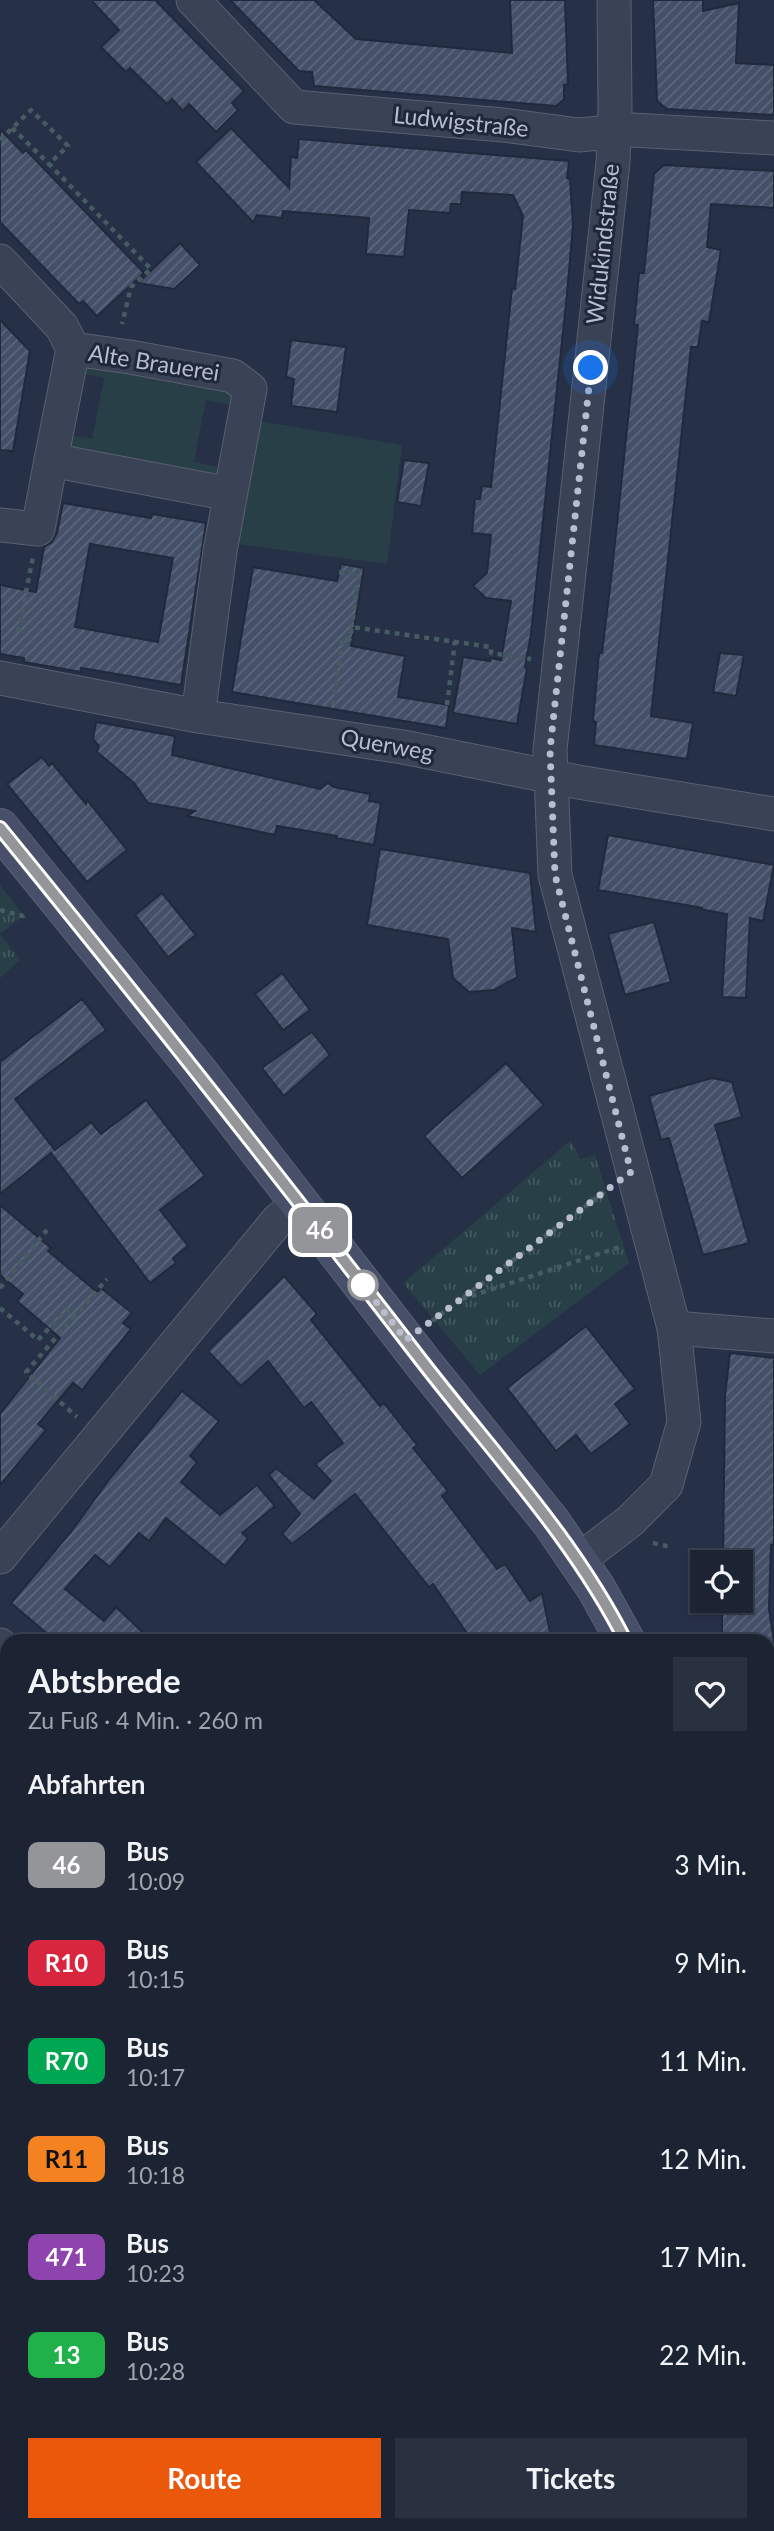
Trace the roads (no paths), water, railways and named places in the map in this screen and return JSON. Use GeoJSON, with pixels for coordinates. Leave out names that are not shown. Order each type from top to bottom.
{"type":"FeatureCollection","features":[{"type":"Feature","properties":{"kind":"main road"},"geometry":{"type":"LineString","coordinates":[[0,828],[196,1069],[551,1522],[578,1561],[621,1634]]}},
{"type":"Feature","properties":{"kind":"street","name":"Ludwigstraße"},"geometry":{"type":"LineString","coordinates":[[193,0],[294,107],[503,125],[579,135],[632,130],[774,138]]}},
{"type":"Feature","properties":{"kind":"street","name":"Widukindstraße"},"geometry":{"type":"LineString","coordinates":[[578,1561],[630,1521],[666,1485],[684,1422],[674,1328],[555,875],[549,775],[613,162],[614,0]]}},
{"type":"Feature","properties":{"kind":"street","name":"Alte Brauerei"},"geometry":{"type":"LineString","coordinates":[[0,261],[62,327],[73,349],[38,529],[0,525]]}},
{"type":"Feature","properties":{"kind":"street","name":"Alte Brauerei"},"geometry":{"type":"LineString","coordinates":[[73,349],[233,376],[250,389],[230,494],[198,716]]}},
{"type":"Feature","properties":{"kind":"street"},"geometry":{"type":"LineString","coordinates":[[51,460],[230,494]]}},
{"type":"Feature","properties":{"kind":"street","name":"Querweg"},"geometry":{"type":"LineString","coordinates":[[0,678],[198,716],[403,747],[578,782],[774,814]]}},
{"type":"Feature","properties":{"kind":"street"},"geometry":{"type":"LineString","coordinates":[[0,1557],[278,1220],[299,1203]]}},
{"type":"Feature","properties":{"kind":"street"},"geometry":{"type":"LineString","coordinates":[[674,1328],[774,1336]]}}]}
